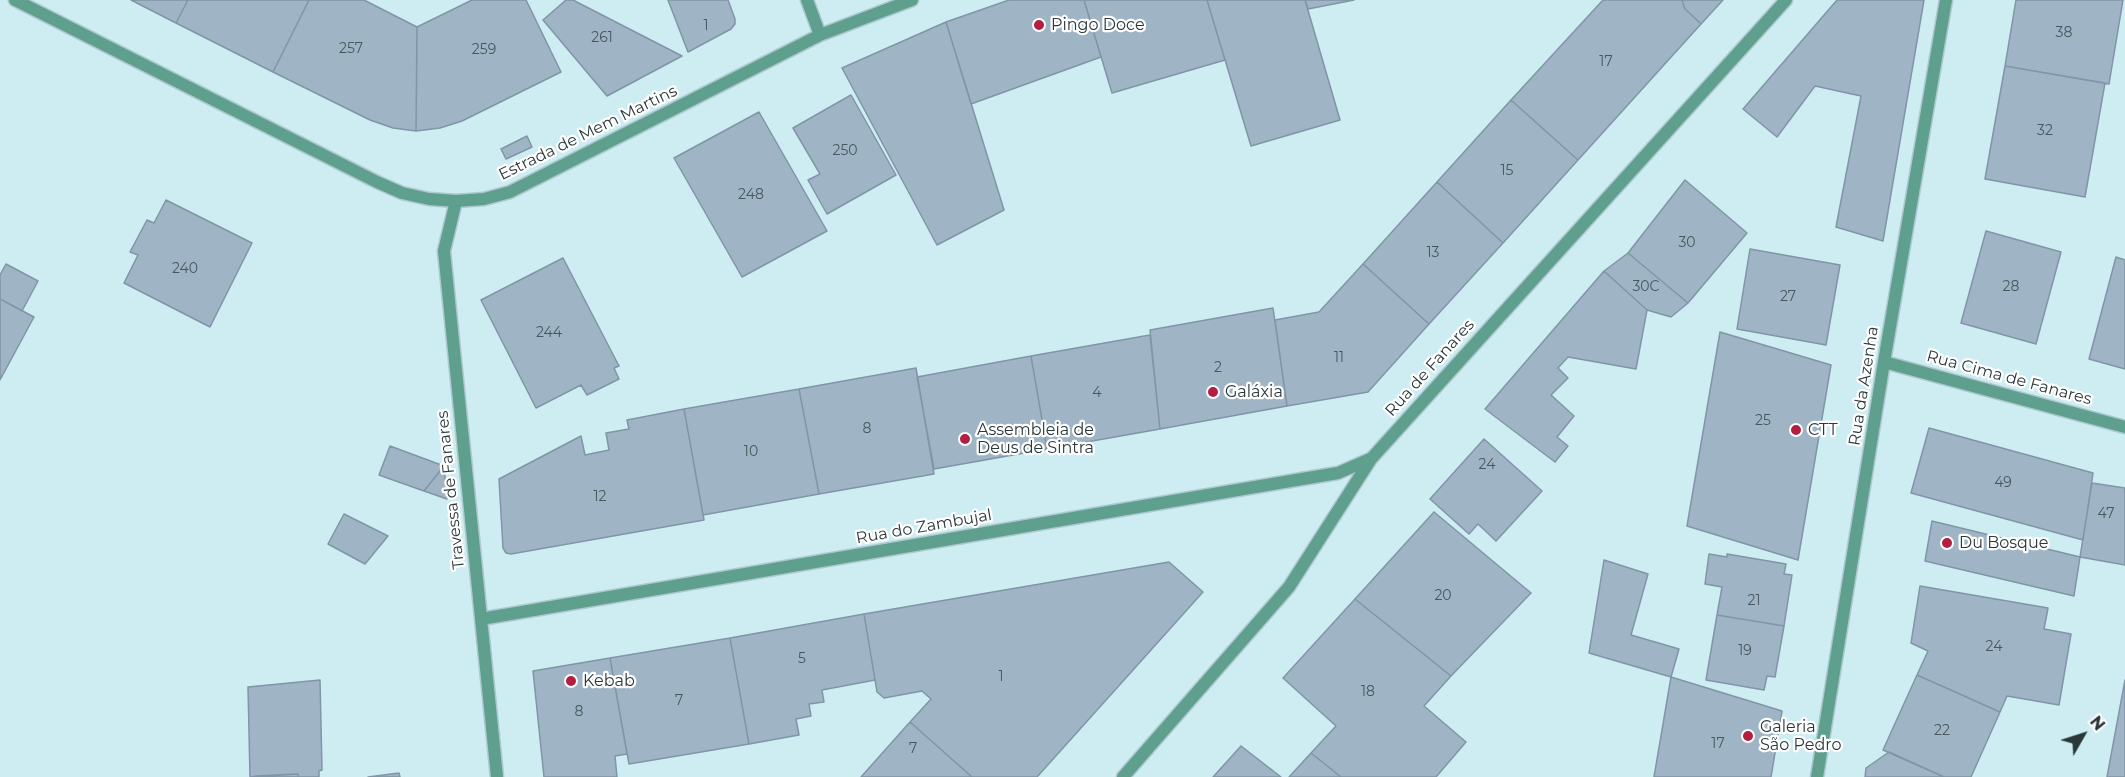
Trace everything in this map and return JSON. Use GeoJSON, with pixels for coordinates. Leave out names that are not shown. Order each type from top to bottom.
{"type":"FeatureCollection","features":[{"type":"Feature","properties":{"kind":"street","name":"Estrada de Mem Martins"},"geometry":{"type":"LineString","coordinates":[[15,0],[377,182],[402,193],[429,199],[456,201],[484,199],[510,192],[535,181],[820,35],[912,0]]}},
{"type":"Feature","properties":{"kind":"street"},"geometry":{"type":"LineString","coordinates":[[807,0],[820,35]]}},
{"type":"Feature","properties":{"kind":"street","name":"Rua de Fanares"},"geometry":{"type":"LineString","coordinates":[[1123,777],[1289,588],[1371,459],[1786,0]]}},
{"type":"Feature","properties":{"kind":"street","name":"Rua da Azenha"},"geometry":{"type":"LineString","coordinates":[[1817,777],[1884,362],[1946,0]]}},
{"type":"Feature","properties":{"kind":"street","name":"Travessa de Fanares"},"geometry":{"type":"LineString","coordinates":[[456,201],[444,251],[497,777]]}},
{"type":"Feature","properties":{"kind":"street","name":"Rua Cima de Fanares"},"geometry":{"type":"LineString","coordinates":[[1884,362],[2125,427]]}},
{"type":"Feature","properties":{"kind":"street","name":"Rua do Zambujal"},"geometry":{"type":"LineString","coordinates":[[481,619],[1302,479],[1338,472],[1371,459]]}},
{"type":"Feature","properties":{"kind":"building"},"geometry":{"type":"Polygon","coordinates":[[[131,0],[188,0],[176,23],[131,0]]]}},
{"type":"Feature","properties":{"kind":"building"},"geometry":{"type":"Polygon","coordinates":[[[188,0],[309,0],[273,72],[176,23],[188,0]]]}},
{"type":"Feature","properties":{"kind":"building"},"geometry":{"type":"Polygon","coordinates":[[[309,0],[364,0],[417,27],[416,131],[393,128],[370,120],[273,72],[309,0]]]}},
{"type":"Feature","properties":{"kind":"building"},"geometry":{"type":"Polygon","coordinates":[[[472,0],[526,0],[561,72],[462,121],[440,128],[416,131],[417,27],[472,0]]]}},
{"type":"Feature","properties":{"kind":"building"},"geometry":{"type":"Polygon","coordinates":[[[566,0],[573,0],[682,56],[607,96],[543,20],[566,0]]]}},
{"type":"Feature","properties":{"kind":"building"},"geometry":{"type":"Polygon","coordinates":[[[668,0],[728,0],[735,24],[731,29],[688,52],[668,0]]]}},
{"type":"Feature","properties":{"kind":"building"},"geometry":{"type":"Polygon","coordinates":[[[1009,0],[1084,0],[1101,57],[971,104],[946,22],[1009,0]]]}},
{"type":"Feature","properties":{"kind":"building"},"geometry":{"type":"Polygon","coordinates":[[[1084,0],[1207,0],[1225,60],[1112,93],[1084,0]]]}},
{"type":"Feature","properties":{"kind":"building"},"geometry":{"type":"Polygon","coordinates":[[[1207,0],[1305,0],[1340,120],[1251,146],[1207,0]]]}},
{"type":"Feature","properties":{"kind":"building"},"geometry":{"type":"Polygon","coordinates":[[[1305,0],[1354,0],[1308,9],[1305,0]]]}},
{"type":"Feature","properties":{"kind":"building"},"geometry":{"type":"Polygon","coordinates":[[[1603,0],[1682,0],[1685,9],[1701,24],[1578,160],[1511,100],[1603,0]]]}},
{"type":"Feature","properties":{"kind":"building"},"geometry":{"type":"Polygon","coordinates":[[[1682,0],[1723,0],[1701,24],[1685,9],[1682,0]]]}},
{"type":"Feature","properties":{"kind":"building"},"geometry":{"type":"Polygon","coordinates":[[[1837,0],[1924,0],[1883,241],[1836,227],[1861,96],[1815,86],[1777,137],[1743,109],[1837,0]]]}},
{"type":"Feature","properties":{"kind":"building"},"geometry":{"type":"Polygon","coordinates":[[[2016,0],[2123,0],[2109,84],[2005,66],[2016,0]]]}},
{"type":"Feature","properties":{"kind":"building"},"geometry":{"type":"Polygon","coordinates":[[[946,22],[1004,210],[937,245],[842,68],[946,22]]]}},
{"type":"Feature","properties":{"kind":"building"},"geometry":{"type":"Polygon","coordinates":[[[2005,66],[2105,83],[2085,197],[1985,179],[2005,66]]]}},
{"type":"Feature","properties":{"kind":"building"},"geometry":{"type":"Polygon","coordinates":[[[851,95],[896,175],[827,214],[808,180],[820,174],[793,128],[851,95]]]}},
{"type":"Feature","properties":{"kind":"building"},"geometry":{"type":"Polygon","coordinates":[[[1511,100],[1578,160],[1503,243],[1437,182],[1511,100]]]}},
{"type":"Feature","properties":{"kind":"building"},"geometry":{"type":"Polygon","coordinates":[[[759,112],[827,231],[742,277],[674,158],[759,112]]]}},
{"type":"Feature","properties":{"kind":"building"},"geometry":{"type":"Polygon","coordinates":[[[527,136],[532,147],[506,159],[501,149],[527,136]]]}},
{"type":"Feature","properties":{"kind":"building"},"geometry":{"type":"Polygon","coordinates":[[[1685,180],[1747,233],[1688,303],[1628,253],[1685,180]]]}},
{"type":"Feature","properties":{"kind":"building"},"geometry":{"type":"Polygon","coordinates":[[[1437,182],[1503,243],[1429,324],[1363,264],[1437,182]]]}},
{"type":"Feature","properties":{"kind":"building"},"geometry":{"type":"Polygon","coordinates":[[[166,200],[252,243],[210,327],[124,283],[138,255],[130,252],[147,220],[154,223],[166,200]]]}},
{"type":"Feature","properties":{"kind":"building"},"geometry":{"type":"Polygon","coordinates":[[[1986,231],[2061,252],[2036,344],[1961,323],[1986,231]]]}},
{"type":"Feature","properties":{"kind":"building"},"geometry":{"type":"Polygon","coordinates":[[[1750,249],[1840,265],[1826,345],[1737,329],[1750,249]]]}},
{"type":"Feature","properties":{"kind":"building"},"geometry":{"type":"Polygon","coordinates":[[[1628,253],[1688,303],[1671,317],[1647,310],[1604,271],[1628,253]]]}},
{"type":"Feature","properties":{"kind":"building"},"geometry":{"type":"Polygon","coordinates":[[[2116,257],[2125,260],[2125,369],[2089,359],[2116,257]]]}},
{"type":"Feature","properties":{"kind":"building"},"geometry":{"type":"Polygon","coordinates":[[[563,258],[619,366],[614,368],[619,379],[587,395],[581,385],[536,408],[481,300],[563,258]]]}},
{"type":"Feature","properties":{"kind":"building"},"geometry":{"type":"Polygon","coordinates":[[[6,264],[38,281],[22,311],[0,299],[0,275],[6,264]]]}},
{"type":"Feature","properties":{"kind":"building"},"geometry":{"type":"Polygon","coordinates":[[[1363,264],[1429,324],[1368,392],[1287,406],[1275,320],[1319,312],[1363,264]]]}},
{"type":"Feature","properties":{"kind":"building"},"geometry":{"type":"Polygon","coordinates":[[[1604,271],[1647,310],[1636,369],[1568,357],[1558,368],[1568,378],[1551,395],[1574,416],[1557,437],[1568,446],[1555,462],[1485,409],[1604,271]]]}},
{"type":"Feature","properties":{"kind":"building"},"geometry":{"type":"Polygon","coordinates":[[[0,299],[34,317],[0,380],[0,299]]]}},
{"type":"Feature","properties":{"kind":"building"},"geometry":{"type":"Polygon","coordinates":[[[1273,308],[1287,406],[1160,429],[1150,330],[1273,308]]]}},
{"type":"Feature","properties":{"kind":"building"},"geometry":{"type":"Polygon","coordinates":[[[1720,332],[1831,365],[1798,560],[1687,526],[1720,332]]]}},
{"type":"Feature","properties":{"kind":"building"},"geometry":{"type":"Polygon","coordinates":[[[1150,335],[1160,429],[1047,449],[1031,356],[1150,335]]]}},
{"type":"Feature","properties":{"kind":"building"},"geometry":{"type":"Polygon","coordinates":[[[1031,356],[1047,449],[934,469],[917,377],[1031,356]]]}},
{"type":"Feature","properties":{"kind":"building"},"geometry":{"type":"Polygon","coordinates":[[[916,368],[934,474],[819,494],[799,389],[916,368]]]}},
{"type":"Feature","properties":{"kind":"building"},"geometry":{"type":"Polygon","coordinates":[[[799,389],[819,494],[703,515],[684,409],[799,389]]]}},
{"type":"Feature","properties":{"kind":"building"},"geometry":{"type":"Polygon","coordinates":[[[684,409],[704,520],[511,554],[506,553],[503,548],[499,479],[581,436],[585,455],[609,450],[606,433],[629,429],[627,420],[684,409]]]}},
{"type":"Feature","properties":{"kind":"building"},"geometry":{"type":"Polygon","coordinates":[[[1929,428],[2093,473],[2083,540],[1911,493],[1929,428]]]}},
{"type":"Feature","properties":{"kind":"building"},"geometry":{"type":"Polygon","coordinates":[[[1484,439],[1542,491],[1496,541],[1478,524],[1469,534],[1430,499],[1484,439]]]}},
{"type":"Feature","properties":{"kind":"building"},"geometry":{"type":"Polygon","coordinates":[[[390,446],[444,466],[424,491],[379,475],[390,446]]]}},
{"type":"Feature","properties":{"kind":"building"},"geometry":{"type":"Polygon","coordinates":[[[444,466],[447,499],[424,491],[444,466]]]}},
{"type":"Feature","properties":{"kind":"building"},"geometry":{"type":"Polygon","coordinates":[[[2092,483],[2125,488],[2125,565],[2080,557],[2092,483]]]}},
{"type":"Feature","properties":{"kind":"building"},"geometry":{"type":"Polygon","coordinates":[[[1434,512],[1531,593],[1451,676],[1355,599],[1434,512]]]}},
{"type":"Feature","properties":{"kind":"building"},"geometry":{"type":"Polygon","coordinates":[[[344,514],[388,536],[365,564],[328,544],[344,514]]]}},
{"type":"Feature","properties":{"kind":"building"},"geometry":{"type":"Polygon","coordinates":[[[1932,521],[2080,557],[2074,596],[1925,561],[1932,521]]]}},
{"type":"Feature","properties":{"kind":"building"},"geometry":{"type":"Polygon","coordinates":[[[1709,554],[1727,557],[1727,554],[1786,564],[1784,574],[1792,575],[1784,626],[1717,615],[1722,587],[1705,584],[1709,554]]]}},
{"type":"Feature","properties":{"kind":"building"},"geometry":{"type":"Polygon","coordinates":[[[1604,560],[1648,574],[1631,635],[1679,649],[1671,677],[1589,653],[1604,560]]]}},
{"type":"Feature","properties":{"kind":"building"},"geometry":{"type":"Polygon","coordinates":[[[1169,562],[1203,592],[1037,777],[972,777],[910,722],[931,699],[922,691],[884,698],[877,692],[864,614],[1169,562]]]}},
{"type":"Feature","properties":{"kind":"building"},"geometry":{"type":"Polygon","coordinates":[[[1920,586],[2048,608],[2044,629],[2071,634],[2059,705],[2007,696],[2000,712],[1917,675],[1928,651],[1911,643],[1920,586]]]}},
{"type":"Feature","properties":{"kind":"building"},"geometry":{"type":"Polygon","coordinates":[[[1355,599],[1451,676],[1424,706],[1466,742],[1436,777],[1341,777],[1311,753],[1336,726],[1283,678],[1355,599]]]}},
{"type":"Feature","properties":{"kind":"building"},"geometry":{"type":"Polygon","coordinates":[[[864,614],[875,680],[822,690],[824,702],[809,704],[811,716],[796,719],[799,735],[749,744],[730,638],[864,614]]]}},
{"type":"Feature","properties":{"kind":"building"},"geometry":{"type":"Polygon","coordinates":[[[1717,615],[1784,626],[1775,677],[1767,676],[1764,690],[1706,680],[1717,615]]]}},
{"type":"Feature","properties":{"kind":"building"},"geometry":{"type":"Polygon","coordinates":[[[730,638],[749,744],[629,764],[610,658],[730,638]]]}},
{"type":"Feature","properties":{"kind":"building"},"geometry":{"type":"Polygon","coordinates":[[[610,658],[627,754],[615,756],[617,777],[544,777],[533,671],[610,658]]]}},
{"type":"Feature","properties":{"kind":"building"},"geometry":{"type":"Polygon","coordinates":[[[1917,675],[2000,712],[1971,777],[1944,777],[1883,750],[1917,675]]]}},
{"type":"Feature","properties":{"kind":"building"},"geometry":{"type":"Polygon","coordinates":[[[1671,677],[1782,711],[1771,777],[1654,777],[1671,677]]]}},
{"type":"Feature","properties":{"kind":"building"},"geometry":{"type":"Polygon","coordinates":[[[320,680],[322,770],[319,771],[319,777],[298,777],[298,774],[250,777],[248,687],[320,680]]]}},
{"type":"Feature","properties":{"kind":"building"},"geometry":{"type":"Polygon","coordinates":[[[2125,680],[2125,777],[2107,777],[2125,680]]]}},
{"type":"Feature","properties":{"kind":"building"},"geometry":{"type":"Polygon","coordinates":[[[910,722],[972,777],[861,777],[910,722]]]}},
{"type":"Feature","properties":{"kind":"building"},"geometry":{"type":"Polygon","coordinates":[[[1241,746],[1281,777],[1213,777],[1241,746]]]}},
{"type":"Feature","properties":{"kind":"building"},"geometry":{"type":"Polygon","coordinates":[[[1889,752],[1944,777],[1865,777],[1866,768],[1889,752]]]}},
{"type":"Feature","properties":{"kind":"building"},"geometry":{"type":"Polygon","coordinates":[[[1311,753],[1341,777],[1289,777],[1311,753]]]}},
{"type":"Feature","properties":{"kind":"building"},"geometry":{"type":"Polygon","coordinates":[[[399,773],[400,777],[368,777],[399,773]]]}},
{"type":"Feature","properties":{"kind":"building"},"geometry":{"type":"Polygon","coordinates":[[[298,774],[298,777],[255,777],[255,776],[298,774]]]}},
{"type":"Feature","properties":{"kind":"place","name":"Pingo Doce"},"geometry":{"type":"Point","coordinates":[1039,25]}},
{"type":"Feature","properties":{"kind":"place","name":"Galáxia"},"geometry":{"type":"Point","coordinates":[1213,392]}},
{"type":"Feature","properties":{"kind":"place","name":"CTT"},"geometry":{"type":"Point","coordinates":[1796,430]}},
{"type":"Feature","properties":{"kind":"place","name":"Assembleia de Deus de Sintra"},"geometry":{"type":"Point","coordinates":[965,439]}},
{"type":"Feature","properties":{"kind":"place","name":"Du Bosque"},"geometry":{"type":"Point","coordinates":[1947,543]}},
{"type":"Feature","properties":{"kind":"place","name":"Kebab"},"geometry":{"type":"Point","coordinates":[571,681]}},
{"type":"Feature","properties":{"kind":"place","name":"Galeria São Pedro"},"geometry":{"type":"Point","coordinates":[1748,736]}}]}
